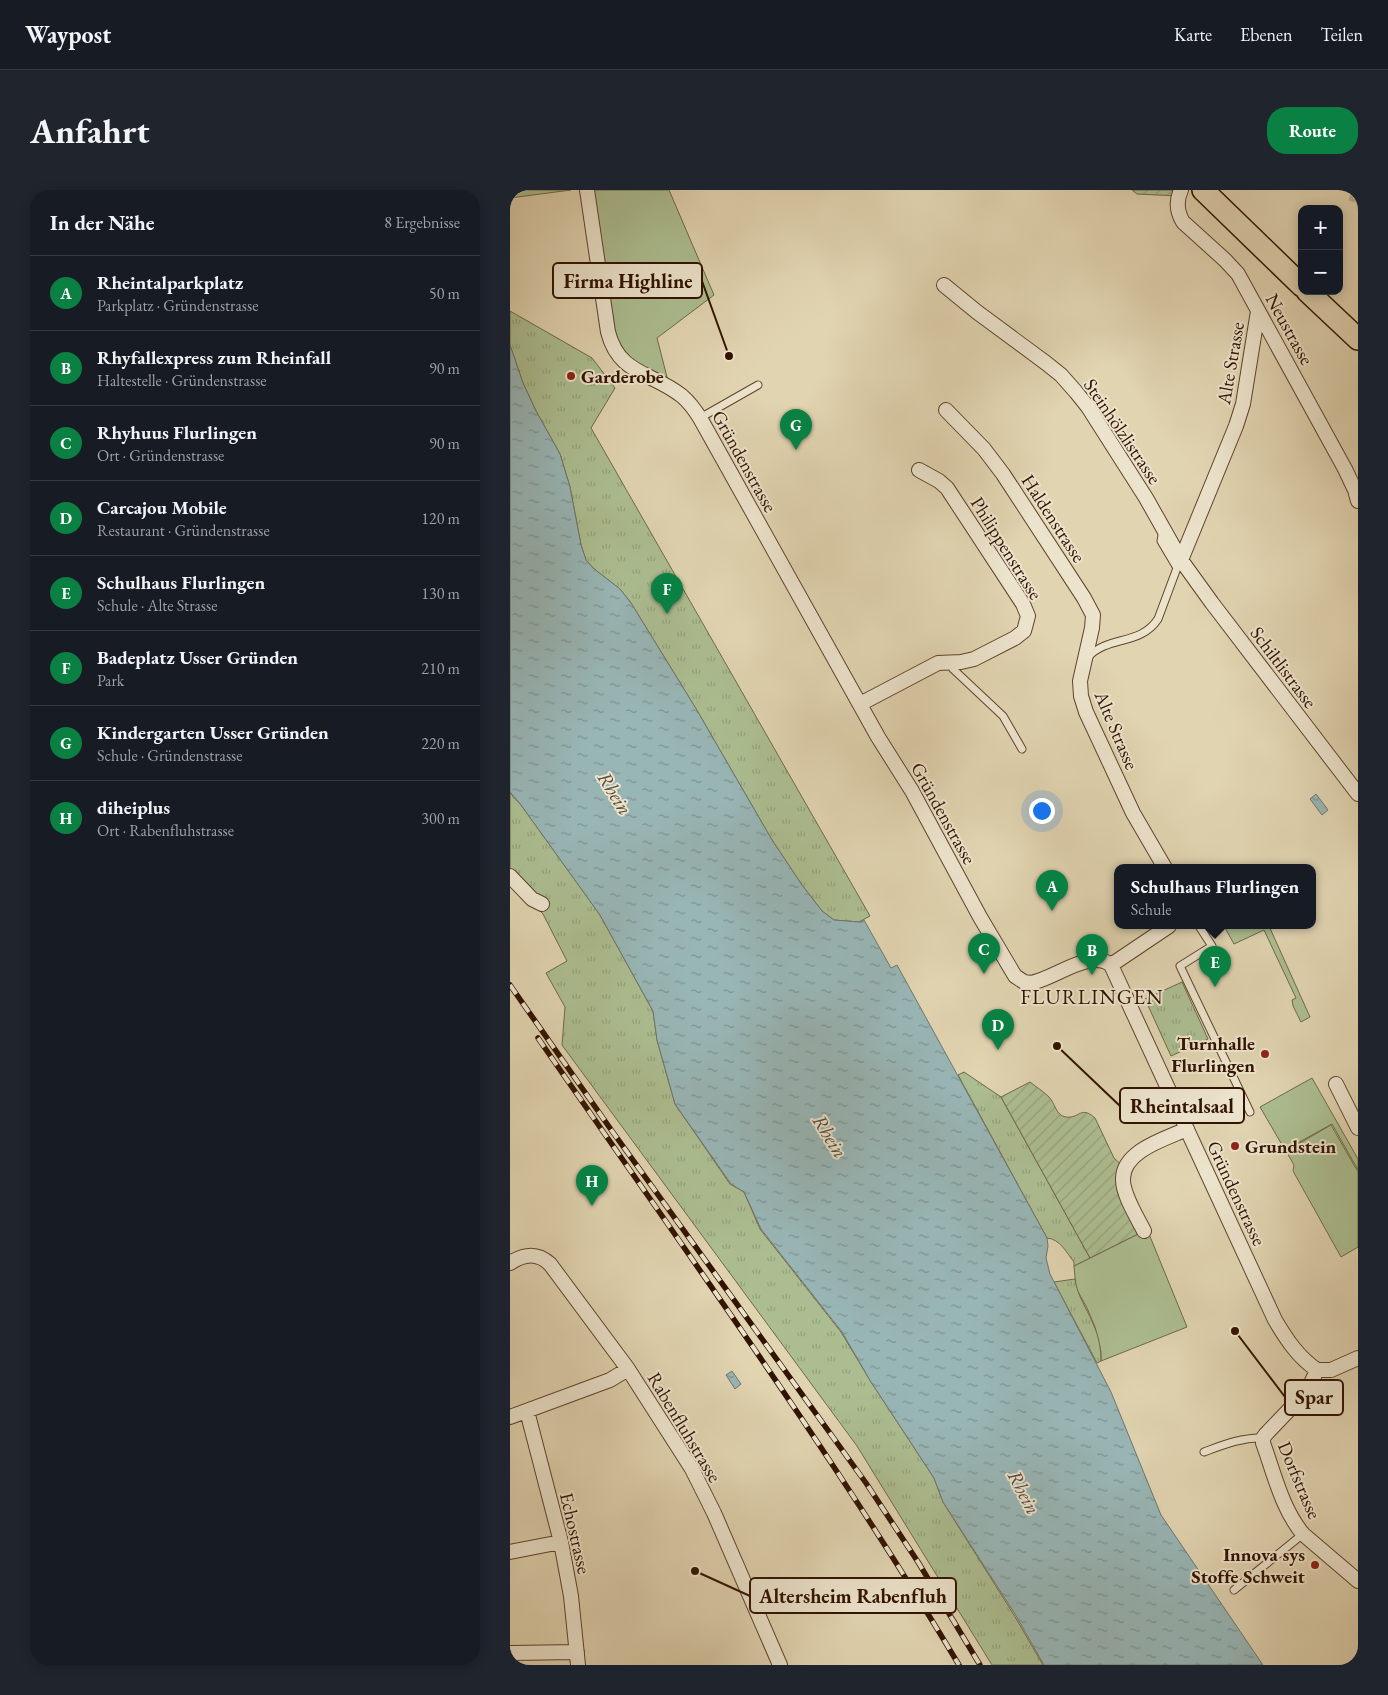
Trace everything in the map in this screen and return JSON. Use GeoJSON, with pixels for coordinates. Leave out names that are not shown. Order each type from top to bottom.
{"type":"FeatureCollection","features":[{"type":"Feature","properties":{"kind":"main road"},"geometry":{"type":"LineString","coordinates":[[1203,190],[1298,282]]}},
{"type":"Feature","properties":{"kind":"main road"},"geometry":{"type":"LineString","coordinates":[[1311,295],[1358,339]]}},
{"type":"Feature","properties":{"kind":"street","name":"Gründenstrasse"},"geometry":{"type":"LineString","coordinates":[[587,190],[605,317],[611,344],[617,355],[625,363],[682,396],[693,407],[1015,976],[1024,982],[1030,983],[1089,960],[1101,960],[1111,965],[1275,1320],[1296,1352],[1305,1362],[1317,1370]]}},
{"type":"Feature","properties":{"kind":"street","name":"Neustrasse"},"geometry":{"type":"LineString","coordinates":[[1180,190],[1179,216],[1238,274],[1345,469],[1358,501]]}},
{"type":"Feature","properties":{"kind":"street","name":"Steinhölzlistrasse"},"geometry":{"type":"LineString","coordinates":[[944,285],[1061,375],[1076,392],[1094,416],[1146,498],[1181,560]]}},
{"type":"Feature","properties":{"kind":"street","name":"Alte Strasse"},"geometry":{"type":"LineString","coordinates":[[1181,560],[1236,426],[1243,404],[1258,311]]}},
{"type":"Feature","properties":{"kind":"street","name":"Haldenstrasse"},"geometry":{"type":"LineString","coordinates":[[946,410],[984,449],[1003,474],[1084,598],[1092,615],[1092,628],[1083,663]]}},
{"type":"Feature","properties":{"kind":"street","name":"Philippenstrasse"},"geometry":{"type":"LineString","coordinates":[[860,704],[938,663],[961,662],[974,659],[1015,638],[1024,631],[1028,616],[1023,604],[946,488],[939,481],[919,470]]}},
{"type":"Feature","properties":{"kind":"street","name":"Schiltlistrasse"},"geometry":{"type":"LineString","coordinates":[[1181,560],[1358,794]]}},
{"type":"Feature","properties":{"kind":"street","name":"Alte Strasse"},"geometry":{"type":"LineString","coordinates":[[1083,663],[1080,682],[1081,696],[1086,712],[1133,812],[1163,864]]}},
{"type":"Feature","properties":{"kind":"street"},"geometry":{"type":"LineString","coordinates":[[510,876],[532,899],[542,904]]}},
{"type":"Feature","properties":{"kind":"street"},"geometry":{"type":"LineString","coordinates":[[1111,965],[1165,929]]}},
{"type":"Feature","properties":{"kind":"street"},"geometry":{"type":"LineString","coordinates":[[1336,1084],[1358,1128]]}},
{"type":"Feature","properties":{"kind":"street"},"geometry":{"type":"LineString","coordinates":[[1144,1231],[1125,1191],[1123,1180],[1125,1168],[1133,1156],[1145,1148],[1187,1129]]}},
{"type":"Feature","properties":{"kind":"street","name":"Rabenfluhstrasse"},"geometry":{"type":"LineString","coordinates":[[510,1263],[524,1256],[543,1258],[550,1264],[628,1370],[692,1469],[714,1513],[780,1665]]}},
{"type":"Feature","properties":{"kind":"street"},"geometry":{"type":"LineString","coordinates":[[1317,1370],[1331,1370],[1358,1358]]}},
{"type":"Feature","properties":{"kind":"street"},"geometry":{"type":"LineString","coordinates":[[510,1417],[610,1380],[628,1370]]}},
{"type":"Feature","properties":{"kind":"street","name":"Dorfstrasse"},"geometry":{"type":"LineString","coordinates":[[1317,1370],[1308,1390],[1266,1434],[1263,1438],[1263,1443],[1295,1525],[1358,1582]]}},
{"type":"Feature","properties":{"kind":"street","name":"Echostrasse"},"geometry":{"type":"LineString","coordinates":[[527,1411],[572,1596],[577,1658]]}},
{"type":"Feature","properties":{"kind":"street"},"geometry":{"type":"LineString","coordinates":[[510,1552],[560,1542]]}},
{"type":"Feature","properties":{"kind":"street"},"geometry":{"type":"LineString","coordinates":[[510,1653],[577,1658]]}},
{"type":"Feature","properties":{"kind":"lane"},"geometry":{"type":"LineString","coordinates":[[700,418],[758,385]]}},
{"type":"Feature","properties":{"kind":"lane"},"geometry":{"type":"LineString","coordinates":[[1083,663],[1098,649],[1108,643],[1132,639],[1154,626],[1177,568],[1161,540],[1163,529]]}},
{"type":"Feature","properties":{"kind":"lane"},"geometry":{"type":"LineString","coordinates":[[948,662],[1003,716],[1022,749]]}},
{"type":"Feature","properties":{"kind":"lane"},"geometry":{"type":"LineString","coordinates":[[1201,929],[1212,946],[1180,966],[1250,1112]]}},
{"type":"Feature","properties":{"kind":"lane"},"geometry":{"type":"LineString","coordinates":[[1204,1452],[1237,1441],[1263,1438]]}},
{"type":"Feature","properties":{"kind":"lane"},"geometry":{"type":"LineString","coordinates":[[1234,1590],[1303,1534]]}},
{"type":"Feature","properties":{"kind":"green space"},"geometry":{"type":"Polygon","coordinates":[[[510,190],[571,190],[510,198],[510,190]]]}},
{"type":"Feature","properties":{"kind":"green space"},"geometry":{"type":"Polygon","coordinates":[[[593,190],[669,190],[714,295],[657,338],[668,381],[631,359],[615,338],[593,190]]]}},
{"type":"Feature","properties":{"kind":"green space"},"geometry":{"type":"Polygon","coordinates":[[[1132,190],[1181,190],[1178,196],[1137,194],[1132,190]]]}},
{"type":"Feature","properties":{"kind":"green space"},"geometry":{"type":"Polygon","coordinates":[[[510,311],[592,358],[615,388],[591,428],[870,916],[859,922],[834,920],[822,911],[772,840],[695,707],[631,603],[620,589],[593,568],[586,560],[581,545],[570,487],[560,454],[523,383],[510,345],[510,311]]]}},
{"type":"Feature","properties":{"kind":"green space"},"geometry":{"type":"Polygon","coordinates":[[[510,793],[521,805],[600,915],[653,1011],[657,1040],[675,1104],[730,1184],[744,1192],[760,1229],[841,1332],[871,1382],[934,1478],[943,1502],[1043,1665],[992,1665],[857,1446],[562,1045],[565,1007],[546,973],[567,961],[543,914],[510,880],[510,793]]]}},
{"type":"Feature","properties":{"kind":"green space"},"geometry":{"type":"Polygon","coordinates":[[[1226,929],[1270,929],[1310,1017],[1301,1022],[1293,1006],[1292,1000],[1296,998],[1264,930],[1234,944],[1226,929]]]}},
{"type":"Feature","properties":{"kind":"green space"},"geometry":{"type":"Polygon","coordinates":[[[1182,982],[1208,1039],[1171,1056],[1145,999],[1182,982]]]}},
{"type":"Feature","properties":{"kind":"green space"},"geometry":{"type":"Polygon","coordinates":[[[964,1072],[1001,1097],[1090,1258],[1074,1266],[1074,1262],[1062,1247],[1056,1241],[1047,1238],[958,1075],[964,1072]]]}},
{"type":"Feature","properties":{"kind":"green space"},"geometry":{"type":"Polygon","coordinates":[[[1312,1078],[1358,1159],[1358,1170],[1332,1124],[1285,1150],[1260,1107],[1312,1078]]]}},
{"type":"Feature","properties":{"kind":"green space"},"geometry":{"type":"Polygon","coordinates":[[[1030,1082],[1049,1097],[1058,1112],[1063,1116],[1070,1117],[1083,1112],[1095,1118],[1114,1158],[1125,1168],[1144,1231],[1090,1258],[1001,1097],[1030,1082]]]}},
{"type":"Feature","properties":{"kind":"green space"},"geometry":{"type":"Polygon","coordinates":[[[1331,1125],[1358,1172],[1358,1247],[1341,1257],[1293,1171],[1294,1165],[1286,1151],[1331,1125]]]}},
{"type":"Feature","properties":{"kind":"green space"},"geometry":{"type":"Polygon","coordinates":[[[1144,1231],[1149,1234],[1187,1327],[1101,1361],[1101,1352],[1095,1327],[1076,1288],[1074,1266],[1144,1231]]]}},
{"type":"Feature","properties":{"kind":"green space"},"geometry":{"type":"Polygon","coordinates":[[[1075,1279],[1078,1291],[1096,1330],[1101,1361],[1097,1363],[1054,1282],[1075,1279]]]}},
{"type":"Feature","properties":{"kind":"water","name":"Rhein"},"geometry":{"type":"Polygon","coordinates":[[[510,345],[523,383],[560,454],[570,487],[581,545],[586,560],[593,568],[620,589],[631,603],[695,707],[772,840],[802,885],[822,911],[834,920],[859,922],[864,920],[891,968],[897,965],[1047,1238],[1046,1258],[1050,1274],[1111,1392],[1161,1515],[1263,1665],[1044,1665],[1015,1614],[943,1502],[934,1478],[871,1382],[842,1332],[761,1229],[744,1192],[731,1184],[675,1104],[657,1040],[653,1011],[600,915],[510,792],[510,345]]]}},
{"type":"Feature","properties":{"kind":"water"},"geometry":{"type":"Polygon","coordinates":[[[1316,794],[1328,810],[1322,815],[1310,799],[1316,794]]]}},
{"type":"Feature","properties":{"kind":"water"},"geometry":{"type":"Polygon","coordinates":[[[732,1371],[741,1384],[735,1389],[726,1375],[732,1371]]]}},
{"type":"Feature","properties":{"kind":"tunnel"},"geometry":{"type":"LineString","coordinates":[[1352,190],[1358,192]]}},
{"type":"Feature","properties":{"kind":"railway"},"geometry":{"type":"LineString","coordinates":[[510,985],[612,1131],[866,1483],[918,1562],[980,1665]]}},
{"type":"Feature","properties":{"kind":"railway"},"geometry":{"type":"LineString","coordinates":[[538,1038],[807,1426],[910,1585],[959,1665]]}},
{"type":"Feature","properties":{"kind":"place","name":"Firma Highline"},"geometry":{"type":"Point","coordinates":[729,356]}},
{"type":"Feature","properties":{"kind":"place","name":"Garderobe"},"geometry":{"type":"Point","coordinates":[571,376]}},
{"type":"Feature","properties":{"kind":"place","name":"Kindergarten Usser Gründen"},"geometry":{"type":"Point","coordinates":[796,450]}},
{"type":"Feature","properties":{"kind":"place","name":"Badeplatz Usser Gründen"},"geometry":{"type":"Point","coordinates":[667,614]}},
{"type":"Feature","properties":{"kind":"place","name":"Rheintalparkplatz"},"geometry":{"type":"Point","coordinates":[1052,911]}},
{"type":"Feature","properties":{"kind":"place","name":"Rhyhuus Flurlingen"},"geometry":{"type":"Point","coordinates":[984,974]}},
{"type":"Feature","properties":{"kind":"place","name":"Rhyfallexpress zum Rheinfall"},"geometry":{"type":"Point","coordinates":[1092,975]}},
{"type":"Feature","properties":{"kind":"place","name":"Schulhaus Flurlingen"},"geometry":{"type":"Point","coordinates":[1215,987]}},
{"type":"Feature","properties":{"kind":"place","name":"Rheintalsaal"},"geometry":{"type":"Point","coordinates":[1057,1046]}},
{"type":"Feature","properties":{"kind":"place","name":"Carcajou Mobile"},"geometry":{"type":"Point","coordinates":[998,1050]}},
{"type":"Feature","properties":{"kind":"place","name":"Turnhalle Flurlingen"},"geometry":{"type":"Point","coordinates":[1265,1054]}},
{"type":"Feature","properties":{"kind":"place","name":"Grundstein"},"geometry":{"type":"Point","coordinates":[1235,1146]}},
{"type":"Feature","properties":{"kind":"place","name":"diheiplus"},"geometry":{"type":"Point","coordinates":[592,1206]}},
{"type":"Feature","properties":{"kind":"place","name":"Spar"},"geometry":{"type":"Point","coordinates":[1235,1331]}},
{"type":"Feature","properties":{"kind":"place","name":"Innova sys Stoffe Schweit"},"geometry":{"type":"Point","coordinates":[1315,1565]}},
{"type":"Feature","properties":{"kind":"place","name":"Altersheim Rabenfluh"},"geometry":{"type":"Point","coordinates":[695,1571]}},
{"type":"Feature","properties":{"kind":"district","name":"FLURLINGEN"},"geometry":{"type":"Point","coordinates":[1092,997]}}]}
